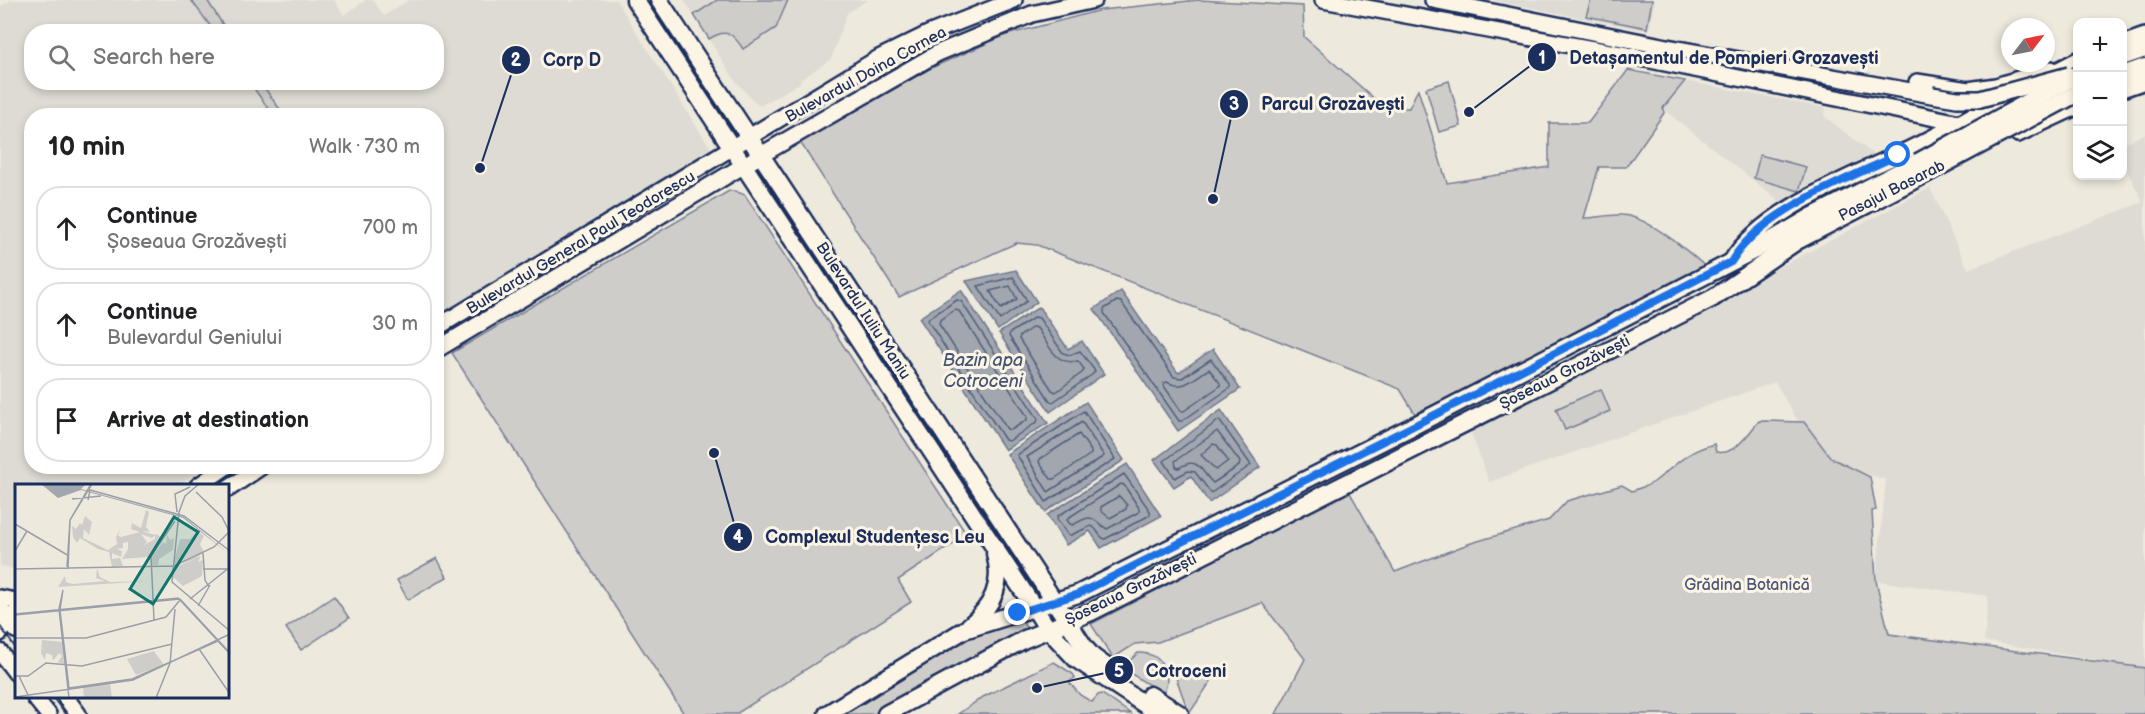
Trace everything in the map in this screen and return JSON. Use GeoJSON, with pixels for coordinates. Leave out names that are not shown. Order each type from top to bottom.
{"type":"FeatureCollection","features":[{"type":"Feature","properties":{"kind":"main road","name":"Bulevardul Iuliu Maniu"},"geometry":{"type":"LineString","coordinates":[[635,0],[1048,629],[1076,659],[1159,714]]}},
{"type":"Feature","properties":{"kind":"main road","name":"Bulevardul Iuliu Maniu"},"geometry":{"type":"LineString","coordinates":[[659,0],[1067,622],[1093,657],[1180,714]]}},
{"type":"Feature","properties":{"kind":"main road","name":"Bulevardul Doina Cornea"},"geometry":{"type":"LineString","coordinates":[[731,147],[879,58],[928,34],[1014,0]]}},
{"type":"Feature","properties":{"kind":"main road","name":"Bulevardul Doina Cornea"},"geometry":{"type":"LineString","coordinates":[[744,166],[938,52],[1032,14],[1094,0]]}},
{"type":"Feature","properties":{"kind":"main road"},"geometry":{"type":"LineString","coordinates":[[1323,0],[1626,56],[1918,113],[2001,132],[2025,130]]}},
{"type":"Feature","properties":{"kind":"main road"},"geometry":{"type":"LineString","coordinates":[[1433,0],[1730,58],[1957,99],[1980,99],[2001,95],[2073,75]]}},
{"type":"Feature","properties":{"kind":"main road"},"geometry":{"type":"LineString","coordinates":[[2127,42],[2145,36]]}},
{"type":"Feature","properties":{"kind":"main road"},"geometry":{"type":"LineString","coordinates":[[2127,55],[2145,49]]}},
{"type":"Feature","properties":{"kind":"main road"},"geometry":{"type":"LineString","coordinates":[[1730,58],[1762,57],[1799,60],[1963,90],[1996,86],[2073,62]]}},
{"type":"Feature","properties":{"kind":"main road","name":"Șoseaua Grozăvești"},"geometry":{"type":"LineString","coordinates":[[964,630],[1078,594],[1407,429],[1731,262],[1754,234],[1778,216],[2073,63]]}},
{"type":"Feature","properties":{"kind":"main road"},"geometry":{"type":"LineString","coordinates":[[2127,73],[2145,67]]}},
{"type":"Feature","properties":{"kind":"main road","name":"Pasajul Basarab"},"geometry":{"type":"LineString","coordinates":[[1713,298],[1756,258],[1813,216],[2073,77]]}},
{"type":"Feature","properties":{"kind":"main road"},"geometry":{"type":"LineString","coordinates":[[2127,87],[2145,81]]}},
{"type":"Feature","properties":{"kind":"main road","name":"Pasajul Basarab"},"geometry":{"type":"LineString","coordinates":[[1731,262],[1756,258],[1821,227],[2073,96]]}},
{"type":"Feature","properties":{"kind":"main road","name":"Șoseaua Grozăvești"},"geometry":{"type":"LineString","coordinates":[[886,714],[1025,639],[1091,612],[1713,298],[1804,245],[2025,130],[2073,108]]}},
{"type":"Feature","properties":{"kind":"main road"},"geometry":{"type":"LineString","coordinates":[[1918,113],[1927,130],[1920,144]]}},
{"type":"Feature","properties":{"kind":"main road","name":"Bulevardul General Paul Teodorescu"},"geometry":{"type":"LineString","coordinates":[[444,323],[731,147]]}},
{"type":"Feature","properties":{"kind":"main road","name":"Bulevardul General Paul Teodorescu"},"geometry":{"type":"LineString","coordinates":[[444,345],[744,166]]}},
{"type":"Feature","properties":{"kind":"main road"},"geometry":{"type":"LineString","coordinates":[[201,484],[215,474]]}},
{"type":"Feature","properties":{"kind":"main road"},"geometry":{"type":"LineString","coordinates":[[230,488],[250,474]]}},
{"type":"Feature","properties":{"kind":"main road"},"geometry":{"type":"LineString","coordinates":[[827,714],[964,630],[984,612],[995,593],[999,573],[994,548]]}},
{"type":"Feature","properties":{"kind":"main road"},"geometry":{"type":"LineString","coordinates":[[0,598],[15,601]]}},
{"type":"Feature","properties":{"kind":"main road"},"geometry":{"type":"LineString","coordinates":[[0,640],[10,623]]}},
{"type":"Feature","properties":{"kind":"main road"},"geometry":{"type":"LineString","coordinates":[[0,652],[15,672]]}},
{"type":"Feature","properties":{"kind":"main road"},"geometry":{"type":"LineString","coordinates":[[36,699],[48,714]]}},
{"type":"Feature","properties":{"kind":"main road"},"geometry":{"type":"LineString","coordinates":[[67,699],[78,714]]}},
{"type":"Feature","properties":{"kind":"shaded area"},"geometry":{"type":"Polygon","coordinates":[[[11,0],[191,0],[209,24],[24,24],[24,90],[255,90],[268,108],[24,108],[24,474],[194,474],[179,484],[15,484],[15,569],[0,566],[0,7],[11,0]]]}},
{"type":"Feature","properties":{"kind":"shaded area"},"geometry":{"type":"Polygon","coordinates":[[[207,0],[334,0],[344,15],[366,0],[373,0],[384,16],[409,0],[569,0],[571,3],[575,0],[616,0],[711,149],[444,317],[444,108],[279,108],[266,90],[444,90],[444,24],[222,24],[207,0]]]}},
{"type":"Feature","properties":{"kind":"shaded area"},"geometry":{"type":"Polygon","coordinates":[[[684,0],[868,0],[847,13],[831,59],[800,80],[800,83],[760,106],[734,79],[684,0]]]}},
{"type":"Feature","properties":{"kind":"shaded area"},"geometry":{"type":"Polygon","coordinates":[[[1491,0],[1655,0],[1649,31],[1491,0]]]}},
{"type":"Feature","properties":{"kind":"shaded area"},"geometry":{"type":"Polygon","coordinates":[[[1685,81],[1826,108],[1824,116],[1877,157],[1782,203],[1663,109],[1685,81]]]}},
{"type":"Feature","properties":{"kind":"shaded area"},"geometry":{"type":"Polygon","coordinates":[[[2145,134],[2145,668],[1984,641],[1988,596],[1876,581],[1886,480],[1820,459],[1775,382],[1489,482],[1470,430],[1930,188],[1968,269],[2143,202],[2127,171],[2127,142],[2145,134]]]}},
{"type":"Feature","properties":{"kind":"green space"},"geometry":{"type":"Polygon","coordinates":[[[191,0],[207,0],[222,24],[209,24],[191,0]]]}},
{"type":"Feature","properties":{"kind":"green space"},"geometry":{"type":"Polygon","coordinates":[[[641,0],[654,0],[730,114],[720,121],[641,0]]]}},
{"type":"Feature","properties":{"kind":"green space"},"geometry":{"type":"Polygon","coordinates":[[[717,0],[788,0],[776,28],[743,49],[729,34],[720,34],[709,39],[694,15],[717,0]]]}},
{"type":"Feature","properties":{"kind":"green space"},"geometry":{"type":"Polygon","coordinates":[[[1199,0],[1303,6],[1304,37],[1385,108],[1409,108],[1418,89],[1447,183],[1549,167],[1549,123],[1588,123],[1628,70],[1685,81],[1663,108],[1664,113],[1626,167],[1599,167],[1584,218],[1621,215],[1643,221],[1667,235],[1707,268],[1415,414],[1400,389],[1037,245],[1016,243],[899,297],[800,142],[931,68],[1006,35],[1101,10],[1199,0]]]}},
{"type":"Feature","properties":{"kind":"green space"},"geometry":{"type":"Polygon","coordinates":[[[1591,0],[1652,0],[1647,28],[1586,16],[1591,0]]]}},
{"type":"Feature","properties":{"kind":"green space"},"geometry":{"type":"Polygon","coordinates":[[[1449,81],[1461,126],[1439,132],[1426,88],[1449,81]]]}},
{"type":"Feature","properties":{"kind":"green space"},"geometry":{"type":"Polygon","coordinates":[[[255,90],[266,90],[279,108],[268,108],[255,90]]]}},
{"type":"Feature","properties":{"kind":"green space"},"geometry":{"type":"Polygon","coordinates":[[[1760,155],[1806,167],[1799,191],[1754,178],[1760,155]]]}},
{"type":"Feature","properties":{"kind":"green space"},"geometry":{"type":"Polygon","coordinates":[[[768,182],[879,350],[878,354],[875,353],[764,184],[768,182]]]}},
{"type":"Feature","properties":{"kind":"green space"},"geometry":{"type":"Polygon","coordinates":[[[729,191],[745,195],[967,535],[898,580],[911,602],[736,714],[684,714],[452,353],[729,191]]]}},
{"type":"Feature","properties":{"kind":"green space"},"geometry":{"type":"Polygon","coordinates":[[[889,369],[892,370],[1031,583],[1027,585],[888,372],[889,369]]]}},
{"type":"Feature","properties":{"kind":"green space"},"geometry":{"type":"Polygon","coordinates":[[[1601,389],[1610,411],[1565,430],[1556,409],[1601,389]]]}},
{"type":"Feature","properties":{"kind":"green space","name":"Grădina Botanică"},"geometry":{"type":"Polygon","coordinates":[[[1759,421],[1804,422],[1831,458],[1870,477],[1876,510],[1872,511],[1876,581],[1889,634],[2145,668],[2145,714],[1276,714],[1305,659],[1262,603],[1158,642],[1135,644],[1113,658],[1091,624],[1349,491],[1395,572],[1468,544],[1549,520],[1567,501],[1622,485],[1632,491],[1649,485],[1682,459],[1704,447],[1714,444],[1716,452],[1729,451],[1746,438],[1759,421]]]}},
{"type":"Feature","properties":{"kind":"green space"},"geometry":{"type":"Polygon","coordinates":[[[437,558],[447,577],[408,600],[397,580],[437,558]]]}},
{"type":"Feature","properties":{"kind":"green space"},"geometry":{"type":"Polygon","coordinates":[[[334,596],[349,618],[301,650],[286,628],[334,596]]]}},
{"type":"Feature","properties":{"kind":"green space"},"geometry":{"type":"Polygon","coordinates":[[[1020,618],[1027,629],[977,655],[938,681],[877,714],[842,714],[961,640],[1020,618]]]}},
{"type":"Feature","properties":{"kind":"green space"},"geometry":{"type":"Polygon","coordinates":[[[1138,653],[1153,656],[1163,666],[1167,679],[1163,694],[1122,668],[1138,653]]]}},
{"type":"Feature","properties":{"kind":"green space"},"geometry":{"type":"Polygon","coordinates":[[[1054,662],[1073,674],[1075,678],[1069,682],[1080,695],[1092,702],[1102,694],[1131,714],[958,714],[983,697],[1054,662]]]}},
{"type":"Feature","properties":{"kind":"green space"},"geometry":{"type":"Polygon","coordinates":[[[1173,669],[1207,672],[1213,678],[1191,711],[1187,708],[1173,669]]]}},
{"type":"Feature","properties":{"kind":"water","name":"Bazin apa Cotroceni"},"geometry":{"type":"Polygon","coordinates":[[[1016,270],[1037,302],[998,330],[966,281],[1016,270]]]}},
{"type":"Feature","properties":{"kind":"water","name":"Bazin apa Cotroceni"},"geometry":{"type":"Polygon","coordinates":[[[961,290],[1048,423],[1005,450],[919,318],[961,290]]]}},
{"type":"Feature","properties":{"kind":"water"},"geometry":{"type":"Polygon","coordinates":[[[1121,291],[1178,373],[1213,349],[1240,389],[1178,431],[1094,309],[1121,291]]]}},
{"type":"Feature","properties":{"kind":"water","name":"Bazin apa Cotroceni"},"geometry":{"type":"Polygon","coordinates":[[[1039,307],[1068,349],[1082,341],[1104,374],[1050,412],[999,333],[1039,307]]]}},
{"type":"Feature","properties":{"kind":"water","name":"Bazin apa Cotroceni"},"geometry":{"type":"Polygon","coordinates":[[[1086,402],[1124,460],[1045,512],[1007,454],[1086,402]]]}},
{"type":"Feature","properties":{"kind":"water"},"geometry":{"type":"Polygon","coordinates":[[[1221,410],[1260,467],[1209,503],[1191,476],[1174,487],[1154,460],[1221,410]]]}},
{"type":"Feature","properties":{"kind":"water"},"geometry":{"type":"Polygon","coordinates":[[[1127,464],[1161,516],[1101,548],[1090,531],[1066,545],[1047,515],[1127,464]]]}},
{"type":"Feature","properties":{"kind":"tram line"},"geometry":{"type":"LineString","coordinates":[[0,626],[15,648]]}},
{"type":"Feature","properties":{"kind":"tram line"},"geometry":{"type":"LineString","coordinates":[[54,699],[65,714]]}},
{"type":"Feature","properties":{"kind":"place","name":"Detașamentul de Pompieri Grozavești"},"geometry":{"type":"Point","coordinates":[1469,112]}},
{"type":"Feature","properties":{"kind":"place","name":"Corp D"},"geometry":{"type":"Point","coordinates":[480,168]}},
{"type":"Feature","properties":{"kind":"place","name":"Parcul Grozăvești"},"geometry":{"type":"Point","coordinates":[1213,199]}},
{"type":"Feature","properties":{"kind":"place","name":"Complexul Studențesc Leu"},"geometry":{"type":"Point","coordinates":[714,453]}},
{"type":"Feature","properties":{"kind":"place","name":"Cotroceni"},"geometry":{"type":"Point","coordinates":[1037,688]}},
{"type":"Feature","properties":{"kind":"route"},"geometry":{"type":"LineString","coordinates":[[1018,613],[1078,594],[1417,424],[1731,262],[1745,243],[1770,221],[1862,171],[1898,155]]}}]}
